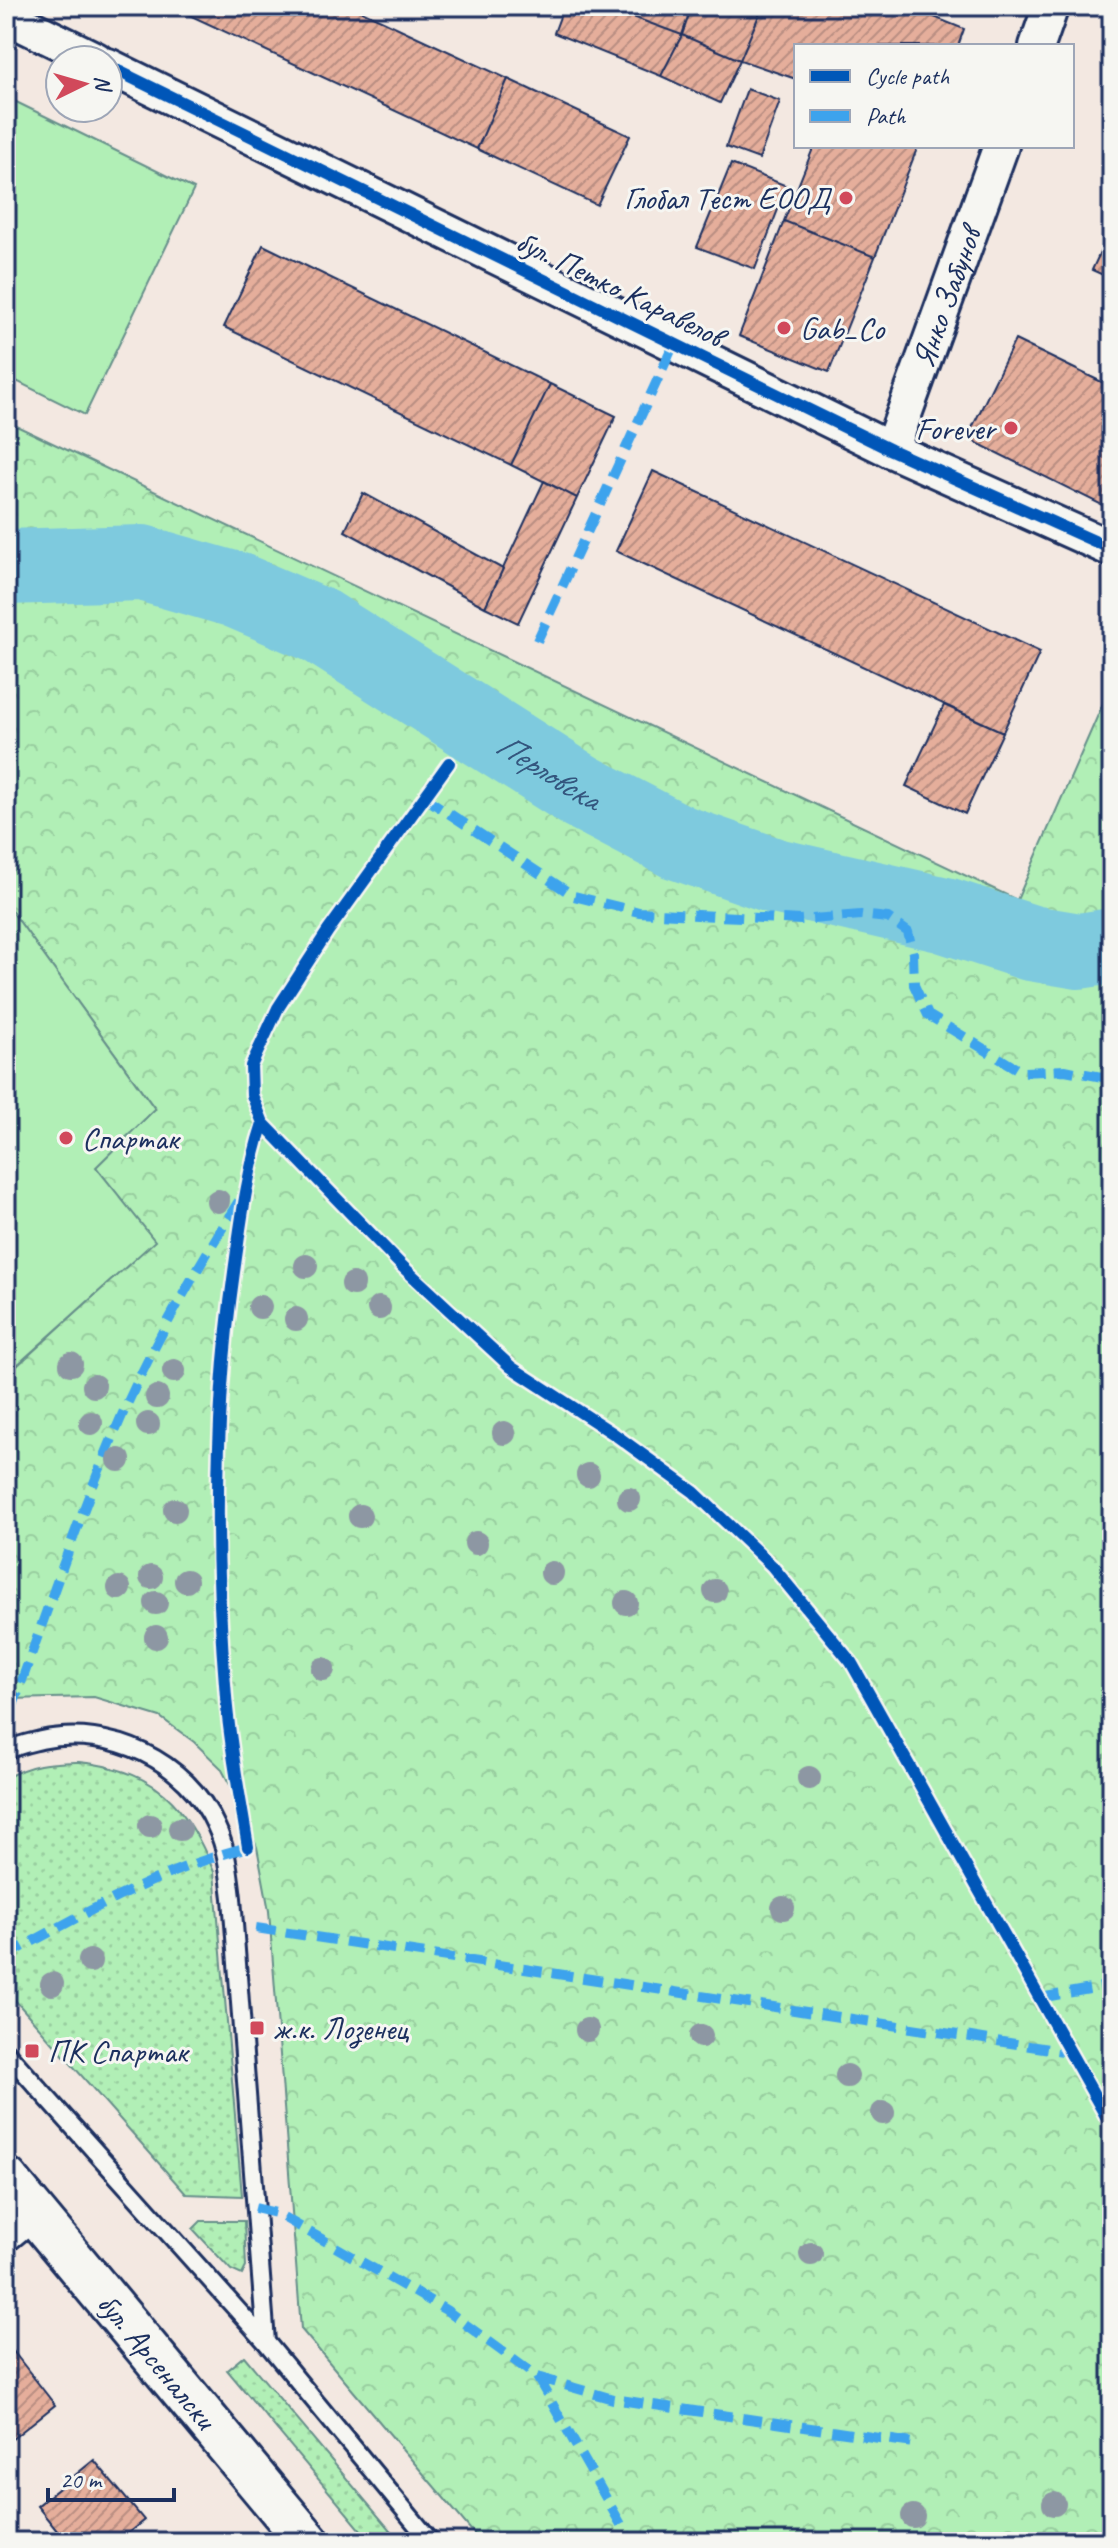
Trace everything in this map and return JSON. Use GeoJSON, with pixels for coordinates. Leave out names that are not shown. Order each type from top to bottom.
{"type":"FeatureCollection","features":[{"type":"Feature","properties":{"kind":"street"},"geometry":{"type":"LineString","coordinates":[[1037,44],[1042,9]]}},
{"type":"Feature","properties":{"kind":"street"},"geometry":{"type":"LineString","coordinates":[[6,16],[63,44]]}},
{"type":"Feature","properties":{"kind":"street","name":"бул. Петко Каравелов"},"geometry":{"type":"LineString","coordinates":[[124,74],[891,450],[1112,549]]}},
{"type":"Feature","properties":{"kind":"street","name":"Янко Забунов"},"geometry":{"type":"LineString","coordinates":[[891,450],[1000,148]]}},
{"type":"Feature","properties":{"kind":"street","name":"бул. Арсеналски"},"geometry":{"type":"LineString","coordinates":[[6,2179],[20,2222],[308,2542]]}},
{"type":"Feature","properties":{"kind":"lane"},"geometry":{"type":"LineString","coordinates":[[6,1751],[56,1737],[87,1736],[117,1741],[146,1753],[172,1770],[194,1791],[215,1823],[226,1853],[232,1898],[266,2342]]}},
{"type":"Feature","properties":{"kind":"lane"},"geometry":{"type":"LineString","coordinates":[[6,2052],[266,2342],[431,2542]]}},
{"type":"Feature","properties":{"kind":"green space"},"geometry":{"type":"Polygon","coordinates":[[[6,97],[44,116],[44,124],[61,124],[194,189],[85,415],[6,376],[6,97]]]}},
{"type":"Feature","properties":{"kind":"green space"},"geometry":{"type":"Polygon","coordinates":[[[6,421],[1017,900],[1112,683],[1112,2542],[481,2542],[301,2329],[269,1911],[257,1847],[239,1802],[221,1768],[194,1742],[160,1717],[94,1697],[6,1697],[6,1376],[154,1241],[96,1167],[155,1109],[6,903],[6,421]]]}},
{"type":"Feature","properties":{"kind":"green space","name":"Спартак"},"geometry":{"type":"Polygon","coordinates":[[[6,903],[155,1109],[96,1167],[155,1241],[6,1375],[6,903]]]}},
{"type":"Feature","properties":{"kind":"green space"},"geometry":{"type":"Polygon","coordinates":[[[79,1762],[129,1773],[165,1794],[192,1827],[214,1872],[242,2196],[186,2194],[6,1990],[6,1778],[33,1767],[79,1762]]]}},
{"type":"Feature","properties":{"kind":"green space"},"geometry":{"type":"Polygon","coordinates":[[[201,2221],[244,2221],[246,2267],[242,2275],[231,2270],[193,2229],[201,2221]]]}},
{"type":"Feature","properties":{"kind":"green space"},"geometry":{"type":"Polygon","coordinates":[[[244,2356],[400,2542],[371,2542],[227,2370],[244,2356]]]}},
{"type":"Feature","properties":{"kind":"building"},"geometry":{"type":"Polygon","coordinates":[[[170,6],[351,6],[508,79],[477,149],[170,6]]]}},
{"type":"Feature","properties":{"kind":"building"},"geometry":{"type":"Polygon","coordinates":[[[564,6],[603,6],[682,35],[661,76],[554,33],[564,6]]]}},
{"type":"Feature","properties":{"kind":"building"},"geometry":{"type":"Polygon","coordinates":[[[603,6],[692,6],[682,35],[603,6]]]}},
{"type":"Feature","properties":{"kind":"building"},"geometry":{"type":"Polygon","coordinates":[[[692,6],[763,6],[740,60],[682,35],[692,6]]]}},
{"type":"Feature","properties":{"kind":"building"},"geometry":{"type":"Polygon","coordinates":[[[763,6],[907,6],[964,29],[959,44],[794,44],[794,78],[740,60],[763,6]]]}},
{"type":"Feature","properties":{"kind":"building"},"geometry":{"type":"Polygon","coordinates":[[[682,35],[740,60],[720,103],[661,76],[682,35]]]}},
{"type":"Feature","properties":{"kind":"building"},"geometry":{"type":"Polygon","coordinates":[[[508,79],[630,136],[597,205],[477,149],[508,79]]]}},
{"type":"Feature","properties":{"kind":"building"},"geometry":{"type":"Polygon","coordinates":[[[747,89],[780,101],[759,159],[726,147],[747,89]]]}},
{"type":"Feature","properties":{"kind":"building"},"geometry":{"type":"Polygon","coordinates":[[[813,148],[917,148],[875,257],[784,221],[813,148]]]}},
{"type":"Feature","properties":{"kind":"building"},"geometry":{"type":"Polygon","coordinates":[[[731,164],[787,186],[755,269],[697,247],[731,164]]]}},
{"type":"Feature","properties":{"kind":"building"},"geometry":{"type":"Polygon","coordinates":[[[784,221],[875,257],[829,372],[739,336],[784,221]]]}},
{"type":"Feature","properties":{"kind":"building"},"geometry":{"type":"Polygon","coordinates":[[[1112,227],[1112,279],[1092,270],[1112,227]]]}},
{"type":"Feature","properties":{"kind":"building"},"geometry":{"type":"Polygon","coordinates":[[[263,245],[550,384],[511,465],[224,327],[263,245]]]}},
{"type":"Feature","properties":{"kind":"building"},"geometry":{"type":"Polygon","coordinates":[[[1015,340],[1112,387],[1112,510],[967,438],[1015,340]]]}},
{"type":"Feature","properties":{"kind":"building"},"geometry":{"type":"Polygon","coordinates":[[[550,384],[616,416],[577,498],[511,465],[550,384]]]}},
{"type":"Feature","properties":{"kind":"building"},"geometry":{"type":"Polygon","coordinates":[[[653,471],[1040,652],[1003,732],[616,551],[653,471]]]}},
{"type":"Feature","properties":{"kind":"building"},"geometry":{"type":"Polygon","coordinates":[[[544,481],[577,498],[518,623],[485,607],[544,481]]]}},
{"type":"Feature","properties":{"kind":"building"},"geometry":{"type":"Polygon","coordinates":[[[363,493],[503,569],[485,607],[345,531],[363,493]]]}},
{"type":"Feature","properties":{"kind":"building"},"geometry":{"type":"Polygon","coordinates":[[[944,705],[1003,732],[965,814],[906,786],[944,705]]]}},
{"type":"Feature","properties":{"kind":"building"},"geometry":{"type":"Polygon","coordinates":[[[6,2342],[55,2405],[6,2444],[6,2342]]]}},
{"type":"Feature","properties":{"kind":"building"},"geometry":{"type":"Polygon","coordinates":[[[94,2460],[144,2520],[117,2542],[66,2542],[37,2506],[94,2460]]]}},
{"type":"Feature","properties":{"kind":"waterway","name":"Перловска"},"geometry":{"type":"LineString","coordinates":[[6,567],[142,563],[236,590],[320,626],[580,791],[678,842],[775,876],[945,915],[1031,943],[1079,951],[1112,946]]}},
{"type":"Feature","properties":{"kind":"marked path"},"geometry":{"type":"LineString","coordinates":[[537,641],[674,344]]}},
{"type":"Feature","properties":{"kind":"marked path"},"geometry":{"type":"LineString","coordinates":[[424,797],[574,896],[639,912],[800,920],[861,915],[888,918],[908,932],[913,953],[914,985],[928,1015],[1022,1072],[1065,1070],[1112,1079]]}},
{"type":"Feature","properties":{"kind":"marked path"},"geometry":{"type":"LineString","coordinates":[[11,1711],[120,1420],[175,1308],[239,1201]]}},
{"type":"Feature","properties":{"kind":"marked path"},"geometry":{"type":"LineString","coordinates":[[6,1956],[154,1880],[248,1847]]}},
{"type":"Feature","properties":{"kind":"marked path"},"geometry":{"type":"LineString","coordinates":[[256,1928],[1069,2052]]}},
{"type":"Feature","properties":{"kind":"marked path"},"geometry":{"type":"LineString","coordinates":[[1040,1998],[1112,1985]]}},
{"type":"Feature","properties":{"kind":"marked path"},"geometry":{"type":"LineString","coordinates":[[255,2208],[276,2213],[446,2310],[537,2377],[613,2399],[913,2443]]}},
{"type":"Feature","properties":{"kind":"marked path"},"geometry":{"type":"LineString","coordinates":[[537,2377],[631,2542]]}},
{"type":"Feature","properties":{"kind":"cycle path"},"geometry":{"type":"LineString","coordinates":[[124,74],[891,450],[1112,549]]}},
{"type":"Feature","properties":{"kind":"cycle path"},"geometry":{"type":"LineString","coordinates":[[449,763],[328,931],[278,1008],[251,1066],[252,1095],[263,1123],[402,1266],[511,1367],[614,1434],[694,1492],[772,1566],[851,1662],[1112,2127]]}},
{"type":"Feature","properties":{"kind":"cycle path"},"geometry":{"type":"LineString","coordinates":[[248,1847],[226,1697],[219,1591],[218,1484],[227,1325],[242,1216],[263,1123]]}},
{"type":"Feature","properties":{"kind":"place","name":"Глобал Тест ЕООД"},"geometry":{"type":"Point","coordinates":[846,198]}},
{"type":"Feature","properties":{"kind":"place","name":"Gab_Co"},"geometry":{"type":"Point","coordinates":[784,328]}},
{"type":"Feature","properties":{"kind":"place","name":"Forever"},"geometry":{"type":"Point","coordinates":[1011,428]}},
{"type":"Feature","properties":{"kind":"place","name":"Спартак"},"geometry":{"type":"Point","coordinates":[66,1138]}},
{"type":"Feature","properties":{"kind":"place","name":"ж.к. Лозенец"},"geometry":{"type":"Point","coordinates":[257,2028]}},
{"type":"Feature","properties":{"kind":"place","name":"ПК Спартак"},"geometry":{"type":"Point","coordinates":[32,2051]}}]}
